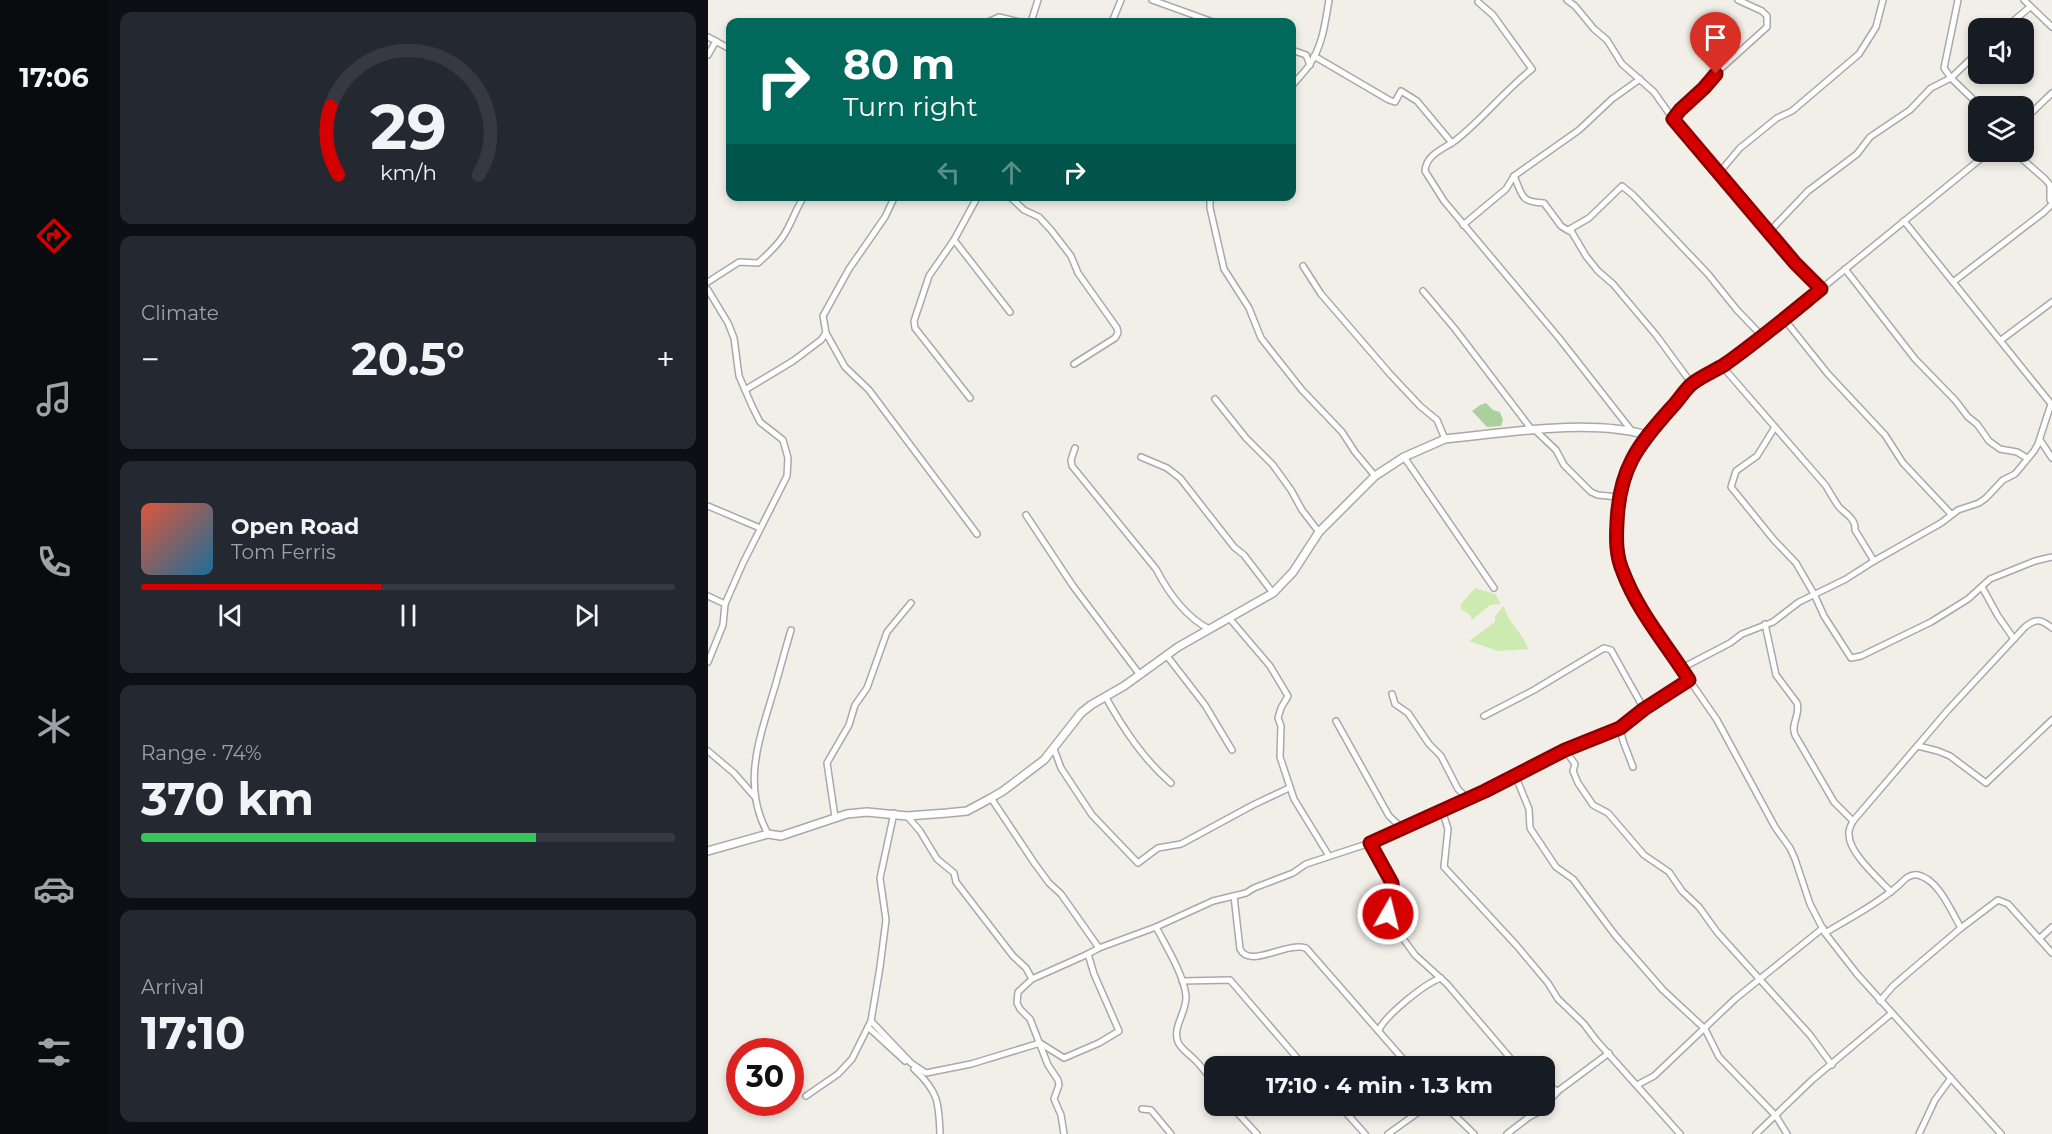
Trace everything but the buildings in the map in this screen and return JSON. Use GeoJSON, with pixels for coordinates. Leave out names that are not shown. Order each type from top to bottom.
{"type":"FeatureCollection","features":[{"type":"Feature","properties":{"kind":"street"},"geometry":{"type":"LineString","coordinates":[[1032,18],[1038,0]]}},
{"type":"Feature","properties":{"kind":"street"},"geometry":{"type":"LineString","coordinates":[[1113,18],[1120,0]]}},
{"type":"Feature","properties":{"kind":"street"},"geometry":{"type":"LineString","coordinates":[[1152,0],[1202,18]]}},
{"type":"Feature","properties":{"kind":"street"},"geometry":{"type":"LineString","coordinates":[[1296,81],[1314,57],[1324,32],[1329,0]]}},
{"type":"Feature","properties":{"kind":"street"},"geometry":{"type":"LineString","coordinates":[[1567,0],[1606,40],[1622,64],[1654,92],[1718,174],[1795,263],[1821,289]]}},
{"type":"Feature","properties":{"kind":"street"},"geometry":{"type":"LineString","coordinates":[[1673,119],[1716,74],[1767,27],[1767,16],[1762,11],[1738,0]]}},
{"type":"Feature","properties":{"kind":"street"},"geometry":{"type":"LineString","coordinates":[[1718,174],[1740,148],[1777,118],[1792,111],[1859,54],[1876,27],[1882,0]]}},
{"type":"Feature","properties":{"kind":"street"},"geometry":{"type":"LineString","coordinates":[[1958,0],[1944,68],[1950,78],[1969,96]]}},
{"type":"Feature","properties":{"kind":"street"},"geometry":{"type":"LineString","coordinates":[[2024,0],[2052,27]]}},
{"type":"Feature","properties":{"kind":"street"},"geometry":{"type":"LineString","coordinates":[[1478,2],[1493,15],[1532,69],[1452,143],[1432,156],[1425,166],[1425,171],[1463,225],[1559,338],[1631,430]]}},
{"type":"Feature","properties":{"kind":"street"},"geometry":{"type":"LineString","coordinates":[[2017,18],[2030,7]]}},
{"type":"Feature","properties":{"kind":"street"},"geometry":{"type":"LineString","coordinates":[[708,37],[726,47]]}},
{"type":"Feature","properties":{"kind":"street"},"geometry":{"type":"LineString","coordinates":[[708,55],[716,41]]}},
{"type":"Feature","properties":{"kind":"street"},"geometry":{"type":"LineString","coordinates":[[1296,52],[1306,56],[1310,65]]}},
{"type":"Feature","properties":{"kind":"street"},"geometry":{"type":"LineString","coordinates":[[1314,57],[1389,100],[1395,102],[1401,91],[1417,101],[1452,143]]}},
{"type":"Feature","properties":{"kind":"street"},"geometry":{"type":"LineString","coordinates":[[1768,232],[1808,191],[1857,154],[1870,137],[1910,110],[1931,88],[1950,78],[1968,61]]}},
{"type":"Feature","properties":{"kind":"street"},"geometry":{"type":"LineString","coordinates":[[1463,225],[1506,189],[1514,176],[1579,130],[1612,99],[1640,79]]}},
{"type":"Feature","properties":{"kind":"street"},"geometry":{"type":"LineString","coordinates":[[2034,110],[2052,93]]}},
{"type":"Feature","properties":{"kind":"street"},"geometry":{"type":"LineString","coordinates":[[1977,162],[1784,319],[1722,366],[1692,384],[1647,435],[1625,471],[1618,497],[1616,538],[1617,552],[1629,586],[1652,626],[1717,720],[1775,827],[1790,848],[1796,859],[1810,904],[1824,931],[1880,1001],[2001,1134]]}},
{"type":"Feature","properties":{"kind":"street"},"geometry":{"type":"LineString","coordinates":[[1953,282],[2044,212],[2052,203],[2050,185],[2025,162]]}},
{"type":"Feature","properties":{"kind":"street"},"geometry":{"type":"LineString","coordinates":[[1514,176],[1524,199],[1544,203],[1561,226],[1569,231],[1589,218],[1622,186],[1708,274],[1762,336]]}},
{"type":"Feature","properties":{"kind":"street"},"geometry":{"type":"LineString","coordinates":[[708,282],[738,262],[758,263],[784,235],[801,201]]}},
{"type":"Feature","properties":{"kind":"street"},"geometry":{"type":"LineString","coordinates":[[893,201],[885,217],[849,269],[823,316],[826,333],[845,367],[869,390],[977,534]]}},
{"type":"Feature","properties":{"kind":"street"},"geometry":{"type":"LineString","coordinates":[[970,398],[915,328],[914,321],[929,276],[954,240],[975,201]]}},
{"type":"Feature","properties":{"kind":"street"},"geometry":{"type":"LineString","coordinates":[[1014,201],[1024,210],[1039,217],[1051,230],[1071,256],[1078,273],[1117,328],[1118,333],[1115,338],[1074,364]]}},
{"type":"Feature","properties":{"kind":"street"},"geometry":{"type":"LineString","coordinates":[[1210,201],[1224,269],[1249,308],[1261,338],[1302,390],[1342,432],[1375,476]]}},
{"type":"Feature","properties":{"kind":"street"},"geometry":{"type":"LineString","coordinates":[[1682,668],[1730,643],[1742,634],[1782,617],[1799,602],[1846,579],[1941,523],[1952,514],[1986,498],[2003,480],[2015,474],[2040,440],[2052,405],[2049,398],[1904,221]]}},
{"type":"Feature","properties":{"kind":"street"},"geometry":{"type":"LineString","coordinates":[[1570,229],[1586,256],[1656,335],[1692,384]]}},
{"type":"Feature","properties":{"kind":"street"},"geometry":{"type":"LineString","coordinates":[[954,240],[1010,312]]}},
{"type":"Feature","properties":{"kind":"street"},"geometry":{"type":"LineString","coordinates":[[1303,266],[1321,294],[1390,374],[1420,406],[1437,420],[1445,439]]}},
{"type":"Feature","properties":{"kind":"street"},"geometry":{"type":"LineString","coordinates":[[1845,269],[1915,359],[1977,424],[1989,441],[2000,449],[2017,452],[2027,458]]}},
{"type":"Feature","properties":{"kind":"street"},"geometry":{"type":"LineString","coordinates":[[708,290],[720,307],[734,338],[739,376],[760,422],[783,440],[788,458],[787,476],[725,604],[723,625],[708,662]]}},
{"type":"Feature","properties":{"kind":"street"},"geometry":{"type":"LineString","coordinates":[[1423,291],[1534,430],[1556,450],[1564,465],[1584,487],[1598,495],[1618,497]]}},
{"type":"Feature","properties":{"kind":"street"},"geometry":{"type":"LineString","coordinates":[[2001,340],[2052,302]]}},
{"type":"Feature","properties":{"kind":"street"},"geometry":{"type":"LineString","coordinates":[[1784,319],[1828,374],[1886,435],[1903,463],[1952,514]]}},
{"type":"Feature","properties":{"kind":"street"},"geometry":{"type":"LineString","coordinates":[[745,390],[793,361],[821,340],[826,333]]}},
{"type":"Feature","properties":{"kind":"street"},"geometry":{"type":"LineString","coordinates":[[1722,366],[1826,486],[1856,525],[1855,530],[1874,561]]}},
{"type":"Feature","properties":{"kind":"street"},"geometry":{"type":"LineString","coordinates":[[1215,399],[1246,438],[1273,465],[1319,532]]}},
{"type":"Feature","properties":{"kind":"street"},"geometry":{"type":"LineString","coordinates":[[708,851],[768,834],[781,836],[835,817],[867,812],[907,816],[967,811],[992,798],[1044,760],[1081,713],[1209,629],[1273,593],[1293,572],[1319,532],[1375,476],[1404,457],[1445,439],[1534,430],[1610,427],[1647,435]]}},
{"type":"Feature","properties":{"kind":"street"},"geometry":{"type":"LineString","coordinates":[[1775,427],[1757,456],[1736,471],[1730,483],[1731,487],[1796,563],[1811,596],[1817,601],[1848,655],[1854,658],[1931,622],[1968,599],[1990,579],[2052,557]]}},
{"type":"Feature","properties":{"kind":"street"},"geometry":{"type":"LineString","coordinates":[[2040,440],[2052,458]]}},
{"type":"Feature","properties":{"kind":"street"},"geometry":{"type":"LineString","coordinates":[[1075,448],[1071,460],[1072,466],[1156,568],[1164,583],[1188,615],[1209,629]]}},
{"type":"Feature","properties":{"kind":"street"},"geometry":{"type":"LineString","coordinates":[[1141,457],[1167,468],[1180,478],[1273,593]]}},
{"type":"Feature","properties":{"kind":"street"},"geometry":{"type":"LineString","coordinates":[[1404,457],[1494,588]]}},
{"type":"Feature","properties":{"kind":"street"},"geometry":{"type":"LineString","coordinates":[[708,506],[760,528]]}},
{"type":"Feature","properties":{"kind":"street"},"geometry":{"type":"LineString","coordinates":[[1026,515],[1073,586],[1140,675]]}},
{"type":"Feature","properties":{"kind":"street"},"geometry":{"type":"LineString","coordinates":[[1982,587],[2014,639]]}},
{"type":"Feature","properties":{"kind":"street"},"geometry":{"type":"LineString","coordinates":[[708,596],[725,604]]}},
{"type":"Feature","properties":{"kind":"street"},"geometry":{"type":"LineString","coordinates":[[835,817],[827,763],[849,725],[855,705],[867,687],[887,632],[910,603]]}},
{"type":"Feature","properties":{"kind":"street"},"geometry":{"type":"LineString","coordinates":[[1230,619],[1270,666],[1288,696],[1278,718],[1281,726],[1280,757],[1293,799],[1329,856]]}},
{"type":"Feature","properties":{"kind":"street"},"geometry":{"type":"LineString","coordinates":[[1891,892],[1851,845],[1848,836],[1853,821],[1948,710],[2032,621],[2043,621],[2052,628]]}},
{"type":"Feature","properties":{"kind":"street"},"geometry":{"type":"LineString","coordinates":[[1765,624],[1772,665],[1776,675],[1799,708],[1793,725],[1795,735],[1834,802],[1853,821]]}},
{"type":"Feature","properties":{"kind":"street"},"geometry":{"type":"LineString","coordinates":[[768,834],[756,810],[755,758],[791,630]]}},
{"type":"Feature","properties":{"kind":"street"},"geometry":{"type":"LineString","coordinates":[[1484,716],[1541,686],[1604,648],[1611,650],[1644,709]]}},
{"type":"Feature","properties":{"kind":"street"},"geometry":{"type":"LineString","coordinates":[[1167,656],[1205,705],[1232,750]]}},
{"type":"Feature","properties":{"kind":"street"},"geometry":{"type":"LineString","coordinates":[[1064,1134],[1054,1099],[1059,1085],[1058,1080],[1048,1065],[1030,1019],[1017,1003],[1018,992],[1032,979],[1099,948],[1156,927],[1213,901],[1246,893],[1293,873],[1306,864],[1370,843],[1565,750],[1620,728],[1644,709],[1689,680]]}},
{"type":"Feature","properties":{"kind":"street"},"geometry":{"type":"LineString","coordinates":[[1392,694],[1395,704],[1408,713],[1429,744],[1441,756],[1458,789],[1467,798]]}},
{"type":"Feature","properties":{"kind":"street"},"geometry":{"type":"LineString","coordinates":[[1105,696],[1121,724],[1153,768],[1171,783]]}},
{"type":"Feature","properties":{"kind":"street"},"geometry":{"type":"LineString","coordinates":[[1918,746],[1950,756],[1986,783],[2052,720]]}},
{"type":"Feature","properties":{"kind":"street"},"geometry":{"type":"LineString","coordinates":[[1336,721],[1389,816],[1402,828]]}},
{"type":"Feature","properties":{"kind":"street"},"geometry":{"type":"LineString","coordinates":[[1620,728],[1633,767]]}},
{"type":"Feature","properties":{"kind":"street"},"geometry":{"type":"LineString","coordinates":[[1054,749],[1061,768],[1092,815],[1138,863],[1158,848],[1181,844],[1253,804],[1289,788]]}},
{"type":"Feature","properties":{"kind":"street"},"geometry":{"type":"LineString","coordinates":[[1565,750],[1575,764],[1573,771],[1578,783],[1593,805],[1608,813],[1644,855],[1669,872],[1717,932],[1805,1029],[1832,1065]]}},
{"type":"Feature","properties":{"kind":"street"},"geometry":{"type":"LineString","coordinates":[[708,751],[735,773],[755,797]]}},
{"type":"Feature","properties":{"kind":"street"},"geometry":{"type":"LineString","coordinates":[[1515,774],[1529,809],[1530,828],[1556,867],[1573,879],[1615,935],[1663,990],[1705,1029],[1726,1066],[1776,1116],[1787,1134]]}},
{"type":"Feature","properties":{"kind":"street"},"geometry":{"type":"LineString","coordinates":[[992,798],[1035,864],[1049,883],[1061,894],[1099,948]]}},
{"type":"Feature","properties":{"kind":"street"},"geometry":{"type":"LineString","coordinates":[[1442,810],[1448,829],[1444,867],[1535,967],[1558,999],[1584,1024],[1680,1134]]}},
{"type":"Feature","properties":{"kind":"street"},"geometry":{"type":"LineString","coordinates":[[806,1096],[838,1074],[852,1059],[871,1021],[886,920],[880,878],[894,813]]}},
{"type":"Feature","properties":{"kind":"street"},"geometry":{"type":"LineString","coordinates":[[907,816],[920,831],[937,859],[954,873],[956,882],[1013,956],[1026,968],[1032,979]]}},
{"type":"Feature","properties":{"kind":"street"},"geometry":{"type":"LineString","coordinates":[[1370,843],[1392,883],[1393,892],[1388,910],[1391,922],[1415,955],[1441,978],[1508,1056]]}},
{"type":"Feature","properties":{"kind":"street"},"geometry":{"type":"LineString","coordinates":[[1637,1085],[1654,1076],[1736,999],[1760,980],[1824,931],[1891,892],[1907,877],[1914,874],[1926,878],[1938,889],[1961,928]]}},
{"type":"Feature","properties":{"kind":"street"},"geometry":{"type":"LineString","coordinates":[[1234,896],[1240,949],[1243,955],[1258,957],[1290,946],[1306,948],[1400,1056]]}},
{"type":"Feature","properties":{"kind":"street"},"geometry":{"type":"LineString","coordinates":[[1880,1001],[1893,986],[1961,928],[1995,902],[2002,900],[2052,953]]}},
{"type":"Feature","properties":{"kind":"street"},"geometry":{"type":"LineString","coordinates":[[1156,927],[1182,981],[1186,996],[1177,1030],[1177,1039],[1180,1046],[1204,1071]]}},
{"type":"Feature","properties":{"kind":"street"},"geometry":{"type":"LineString","coordinates":[[2039,939],[2052,927]]}},
{"type":"Feature","properties":{"kind":"street"},"geometry":{"type":"LineString","coordinates":[[871,1021],[911,1063],[926,1073],[971,1064],[1040,1043],[1064,1058],[1099,1043],[1119,1031],[1094,974],[1088,954]]}},
{"type":"Feature","properties":{"kind":"street"},"geometry":{"type":"LineString","coordinates":[[1379,1030],[1385,1020],[1429,982],[1441,978]]}},
{"type":"Feature","properties":{"kind":"street"},"geometry":{"type":"LineString","coordinates":[[1182,981],[1230,981],[1295,1056]]}},
{"type":"Feature","properties":{"kind":"street"},"geometry":{"type":"LineString","coordinates":[[1756,1134],[1812,1080],[1892,1013]]}},
{"type":"Feature","properties":{"kind":"street"},"geometry":{"type":"LineString","coordinates":[[1368,1018],[1385,1020]]}},
{"type":"Feature","properties":{"kind":"street"},"geometry":{"type":"LineString","coordinates":[[868,1027],[929,1083],[937,1100],[940,1134]]}},
{"type":"Feature","properties":{"kind":"street"},"geometry":{"type":"LineString","coordinates":[[1507,1134],[1539,1112],[1558,1091],[1609,1053]]}},
{"type":"Feature","properties":{"kind":"street"},"geometry":{"type":"LineString","coordinates":[[1919,1134],[1935,1100],[1951,1078]]}},
{"type":"Feature","properties":{"kind":"street"},"geometry":{"type":"LineString","coordinates":[[1142,1109],[1151,1110],[1171,1134]]}},
{"type":"Feature","properties":{"kind":"street"},"geometry":{"type":"LineString","coordinates":[[1240,1116],[1257,1134]]}},
{"type":"Feature","properties":{"kind":"street"},"geometry":{"type":"LineString","coordinates":[[1349,1116],[1365,1134]]}},
{"type":"Feature","properties":{"kind":"street"},"geometry":{"type":"LineString","coordinates":[[1388,1134],[1413,1116]]}},
{"type":"Feature","properties":{"kind":"street"},"geometry":{"type":"LineString","coordinates":[[1455,1116],[1474,1134]]}},
{"type":"Feature","properties":{"kind":"green space"},"geometry":{"type":"Polygon","coordinates":[[[1486,403],[1493,410],[1500,412],[1503,420],[1501,426],[1487,427],[1472,411],[1486,403]]]}},
{"type":"Feature","properties":{"kind":"green space"},"geometry":{"type":"Polygon","coordinates":[[[1475,588],[1495,594],[1501,604],[1490,605],[1472,620],[1470,615],[1461,609],[1461,604],[1475,588]]]}},
{"type":"Feature","properties":{"kind":"green space"},"geometry":{"type":"Polygon","coordinates":[[[1504,605],[1508,617],[1523,637],[1528,649],[1498,651],[1469,641],[1495,622],[1495,616],[1504,605]]]}},
{"type":"Feature","properties":{"kind":"route"},"geometry":{"type":"LineString","coordinates":[[1388,914],[1393,892],[1392,883],[1370,843],[1485,791],[1565,750],[1620,728],[1644,709],[1689,680],[1652,626],[1622,570],[1616,538],[1618,497],[1625,471],[1647,435],[1692,384],[1755,342],[1821,289],[1795,263],[1673,119],[1716,74]]}}]}
